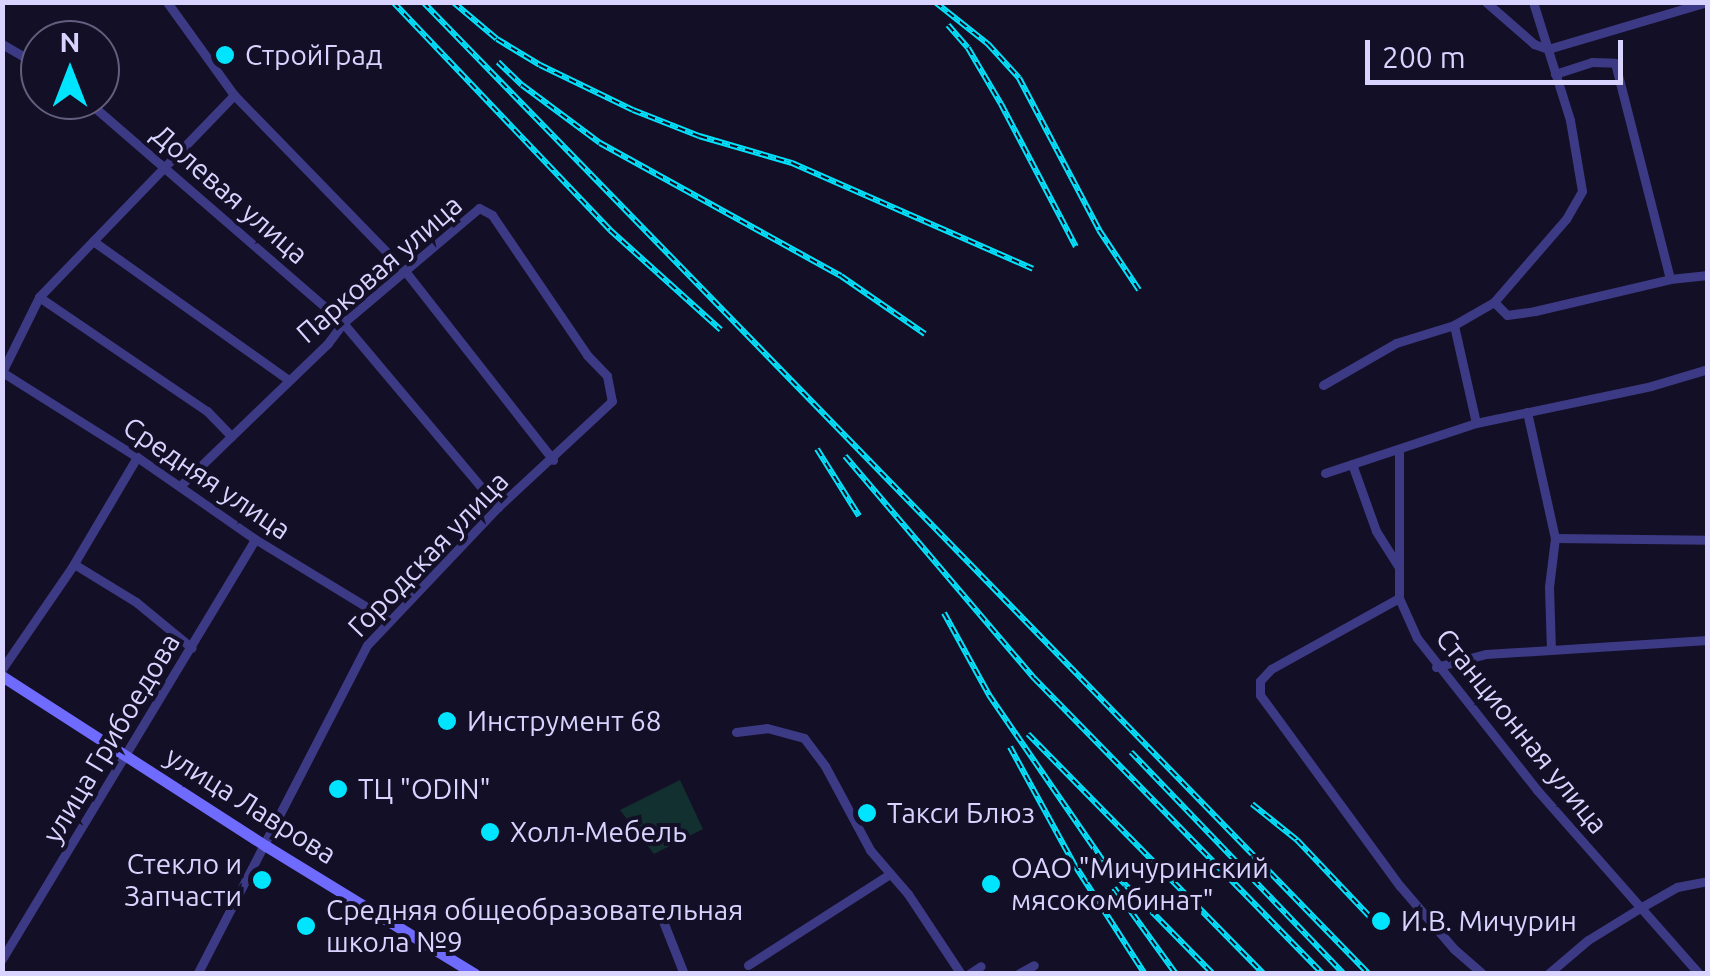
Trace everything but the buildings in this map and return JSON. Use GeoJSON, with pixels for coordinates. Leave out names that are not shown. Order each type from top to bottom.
{"type":"FeatureCollection","features":[{"type":"Feature","properties":{"kind":"main road","name":"улица Лаврова"},"geometry":{"type":"LineString","coordinates":[[2,672],[125,756],[475,974]]}},
{"type":"Feature","properties":{"kind":"street"},"geometry":{"type":"LineString","coordinates":[[167,2],[234,96],[405,272],[553,460]]}},
{"type":"Feature","properties":{"kind":"street"},"geometry":{"type":"LineString","coordinates":[[1486,2],[1534,44],[1548,49],[1707,2]]}},
{"type":"Feature","properties":{"kind":"street"},"geometry":{"type":"LineString","coordinates":[[1323,386],[1396,343],[1454,325],[1494,302],[1566,219],[1582,192],[1570,120],[1533,2]]}},
{"type":"Feature","properties":{"kind":"street"},"geometry":{"type":"LineString","coordinates":[[1556,74],[1592,62],[1615,63],[1670,279]]}},
{"type":"Feature","properties":{"kind":"street"},"geometry":{"type":"LineString","coordinates":[[2,372],[39,297],[234,96]]}},
{"type":"Feature","properties":{"kind":"street","name":"Долевая улица"},"geometry":{"type":"LineString","coordinates":[[109,120],[343,323],[498,507]]}},
{"type":"Feature","properties":{"kind":"street","name":"Парковая улица"},"geometry":{"type":"LineString","coordinates":[[180,486],[328,343],[343,323],[479,208],[492,214],[587,355],[607,376],[612,401]]}},
{"type":"Feature","properties":{"kind":"street"},"geometry":{"type":"LineString","coordinates":[[93,241],[287,379]]}},
{"type":"Feature","properties":{"kind":"street"},"geometry":{"type":"LineString","coordinates":[[1494,302],[1508,314],[1535,311],[1670,279],[1708,276]]}},
{"type":"Feature","properties":{"kind":"street"},"geometry":{"type":"LineString","coordinates":[[39,297],[208,411],[231,436]]}},
{"type":"Feature","properties":{"kind":"street"},"geometry":{"type":"LineString","coordinates":[[1454,325],[1476,423]]}},
{"type":"Feature","properties":{"kind":"street"},"geometry":{"type":"LineString","coordinates":[[1324,472],[1476,423],[1708,368]]}},
{"type":"Feature","properties":{"kind":"street","name":"Средняя улица"},"geometry":{"type":"LineString","coordinates":[[2,372],[137,457],[255,539],[388,620]]}},
{"type":"Feature","properties":{"kind":"street","name":"Городская улица"},"geometry":{"type":"LineString","coordinates":[[197,974],[367,645],[498,507],[553,460],[612,401]]}},
{"type":"Feature","properties":{"kind":"street"},"geometry":{"type":"LineString","coordinates":[[1527,412],[1555,538],[1550,587],[1551,649]]}},
{"type":"Feature","properties":{"kind":"street","name":"Станционная улица"},"geometry":{"type":"LineString","coordinates":[[1399,450],[1399,598],[1436,667],[1699,974]]}},
{"type":"Feature","properties":{"kind":"street"},"geometry":{"type":"LineString","coordinates":[[2,672],[74,564],[137,457]]}},
{"type":"Feature","properties":{"kind":"street"},"geometry":{"type":"LineString","coordinates":[[1352,464],[1376,531],[1399,568]]}},
{"type":"Feature","properties":{"kind":"street"},"geometry":{"type":"LineString","coordinates":[[1555,538],[1708,540]]}},
{"type":"Feature","properties":{"kind":"street","name":"улица Грибоедова"},"geometry":{"type":"LineString","coordinates":[[2,958],[255,539]]}},
{"type":"Feature","properties":{"kind":"street"},"geometry":{"type":"LineString","coordinates":[[74,564],[136,602],[192,648]]}},
{"type":"Feature","properties":{"kind":"street"},"geometry":{"type":"LineString","coordinates":[[1399,598],[1271,669],[1260,681],[1260,694],[1400,886],[1454,949],[1483,974]]}},
{"type":"Feature","properties":{"kind":"street"},"geometry":{"type":"LineString","coordinates":[[1436,667],[1486,654],[1708,640]]}},
{"type":"Feature","properties":{"kind":"street"},"geometry":{"type":"LineString","coordinates":[[736,732],[767,728],[804,738],[826,766],[870,850],[961,974]]}},
{"type":"Feature","properties":{"kind":"street"},"geometry":{"type":"LineString","coordinates":[[748,966],[890,874]]}},
{"type":"Feature","properties":{"kind":"street"},"geometry":{"type":"LineString","coordinates":[[1548,974],[1588,940],[1640,908],[1678,887],[1708,881]]}},
{"type":"Feature","properties":{"kind":"street"},"geometry":{"type":"LineString","coordinates":[[660,911],[684,974]]}},
{"type":"Feature","properties":{"kind":"street"},"geometry":{"type":"LineString","coordinates":[[1018,974],[1034,965]]}},
{"type":"Feature","properties":{"kind":"street"},"geometry":{"type":"LineString","coordinates":[[969,974],[980,966]]}},
{"type":"Feature","properties":{"kind":"green space"},"geometry":{"type":"Polygon","coordinates":[[[680,780],[703,829],[654,854],[620,810],[680,780]]]}},
{"type":"Feature","properties":{"kind":"railway"},"geometry":{"type":"LineString","coordinates":[[393,2],[610,230],[721,330]]}},
{"type":"Feature","properties":{"kind":"railway"},"geometry":{"type":"LineString","coordinates":[[423,2],[1369,974]]}},
{"type":"Feature","properties":{"kind":"railway"},"geometry":{"type":"LineString","coordinates":[[453,2],[497,39],[540,65],[633,110],[699,136],[792,163],[1033,269]]}},
{"type":"Feature","properties":{"kind":"railway"},"geometry":{"type":"LineString","coordinates":[[935,2],[988,44],[1019,78],[1099,230],[1139,290]]}},
{"type":"Feature","properties":{"kind":"railway"},"geometry":{"type":"LineString","coordinates":[[948,25],[968,48],[1001,104],[1076,247]]}},
{"type":"Feature","properties":{"kind":"railway"},"geometry":{"type":"LineString","coordinates":[[498,62],[522,85],[600,143],[841,276],[925,334]]}},
{"type":"Feature","properties":{"kind":"railway"},"geometry":{"type":"LineString","coordinates":[[817,449],[859,516]]}},
{"type":"Feature","properties":{"kind":"railway"},"geometry":{"type":"LineString","coordinates":[[845,456],[1034,678],[1323,974]]}},
{"type":"Feature","properties":{"kind":"railway"},"geometry":{"type":"LineString","coordinates":[[944,613],[989,695],[1105,864],[1213,974]]}},
{"type":"Feature","properties":{"kind":"railway"},"geometry":{"type":"LineString","coordinates":[[1028,734],[1264,974]]}},
{"type":"Feature","properties":{"kind":"railway"},"geometry":{"type":"LineString","coordinates":[[1010,747],[1074,864],[1145,974]]}},
{"type":"Feature","properties":{"kind":"railway"},"geometry":{"type":"LineString","coordinates":[[1131,752],[1344,974]]}},
{"type":"Feature","properties":{"kind":"railway"},"geometry":{"type":"LineString","coordinates":[[1252,804],[1297,840],[1374,921]]}},
{"type":"Feature","properties":{"kind":"railway"},"geometry":{"type":"LineString","coordinates":[[1114,888],[1176,974]]}},
{"type":"Feature","properties":{"kind":"place","name":"СтройГрад"},"geometry":{"type":"Point","coordinates":[225,55]}},
{"type":"Feature","properties":{"kind":"place","name":"Инструмент 68"},"geometry":{"type":"Point","coordinates":[447,721]}},
{"type":"Feature","properties":{"kind":"place","name":"ТЦ \"ODIN\""},"geometry":{"type":"Point","coordinates":[338,789]}},
{"type":"Feature","properties":{"kind":"place","name":"Такси Блюз"},"geometry":{"type":"Point","coordinates":[867,813]}},
{"type":"Feature","properties":{"kind":"place","name":"Холл-Мебель"},"geometry":{"type":"Point","coordinates":[490,832]}},
{"type":"Feature","properties":{"kind":"place","name":"Стекло и Запчасти"},"geometry":{"type":"Point","coordinates":[262,880]}},
{"type":"Feature","properties":{"kind":"place","name":"ОАО \"Мичуринский мясокомбинат\""},"geometry":{"type":"Point","coordinates":[991,884]}},
{"type":"Feature","properties":{"kind":"place","name":"И.В. Мичурин"},"geometry":{"type":"Point","coordinates":[1381,921]}},
{"type":"Feature","properties":{"kind":"place","name":"Средняя общеобразовательная школа №9"},"geometry":{"type":"Point","coordinates":[306,926]}}]}
